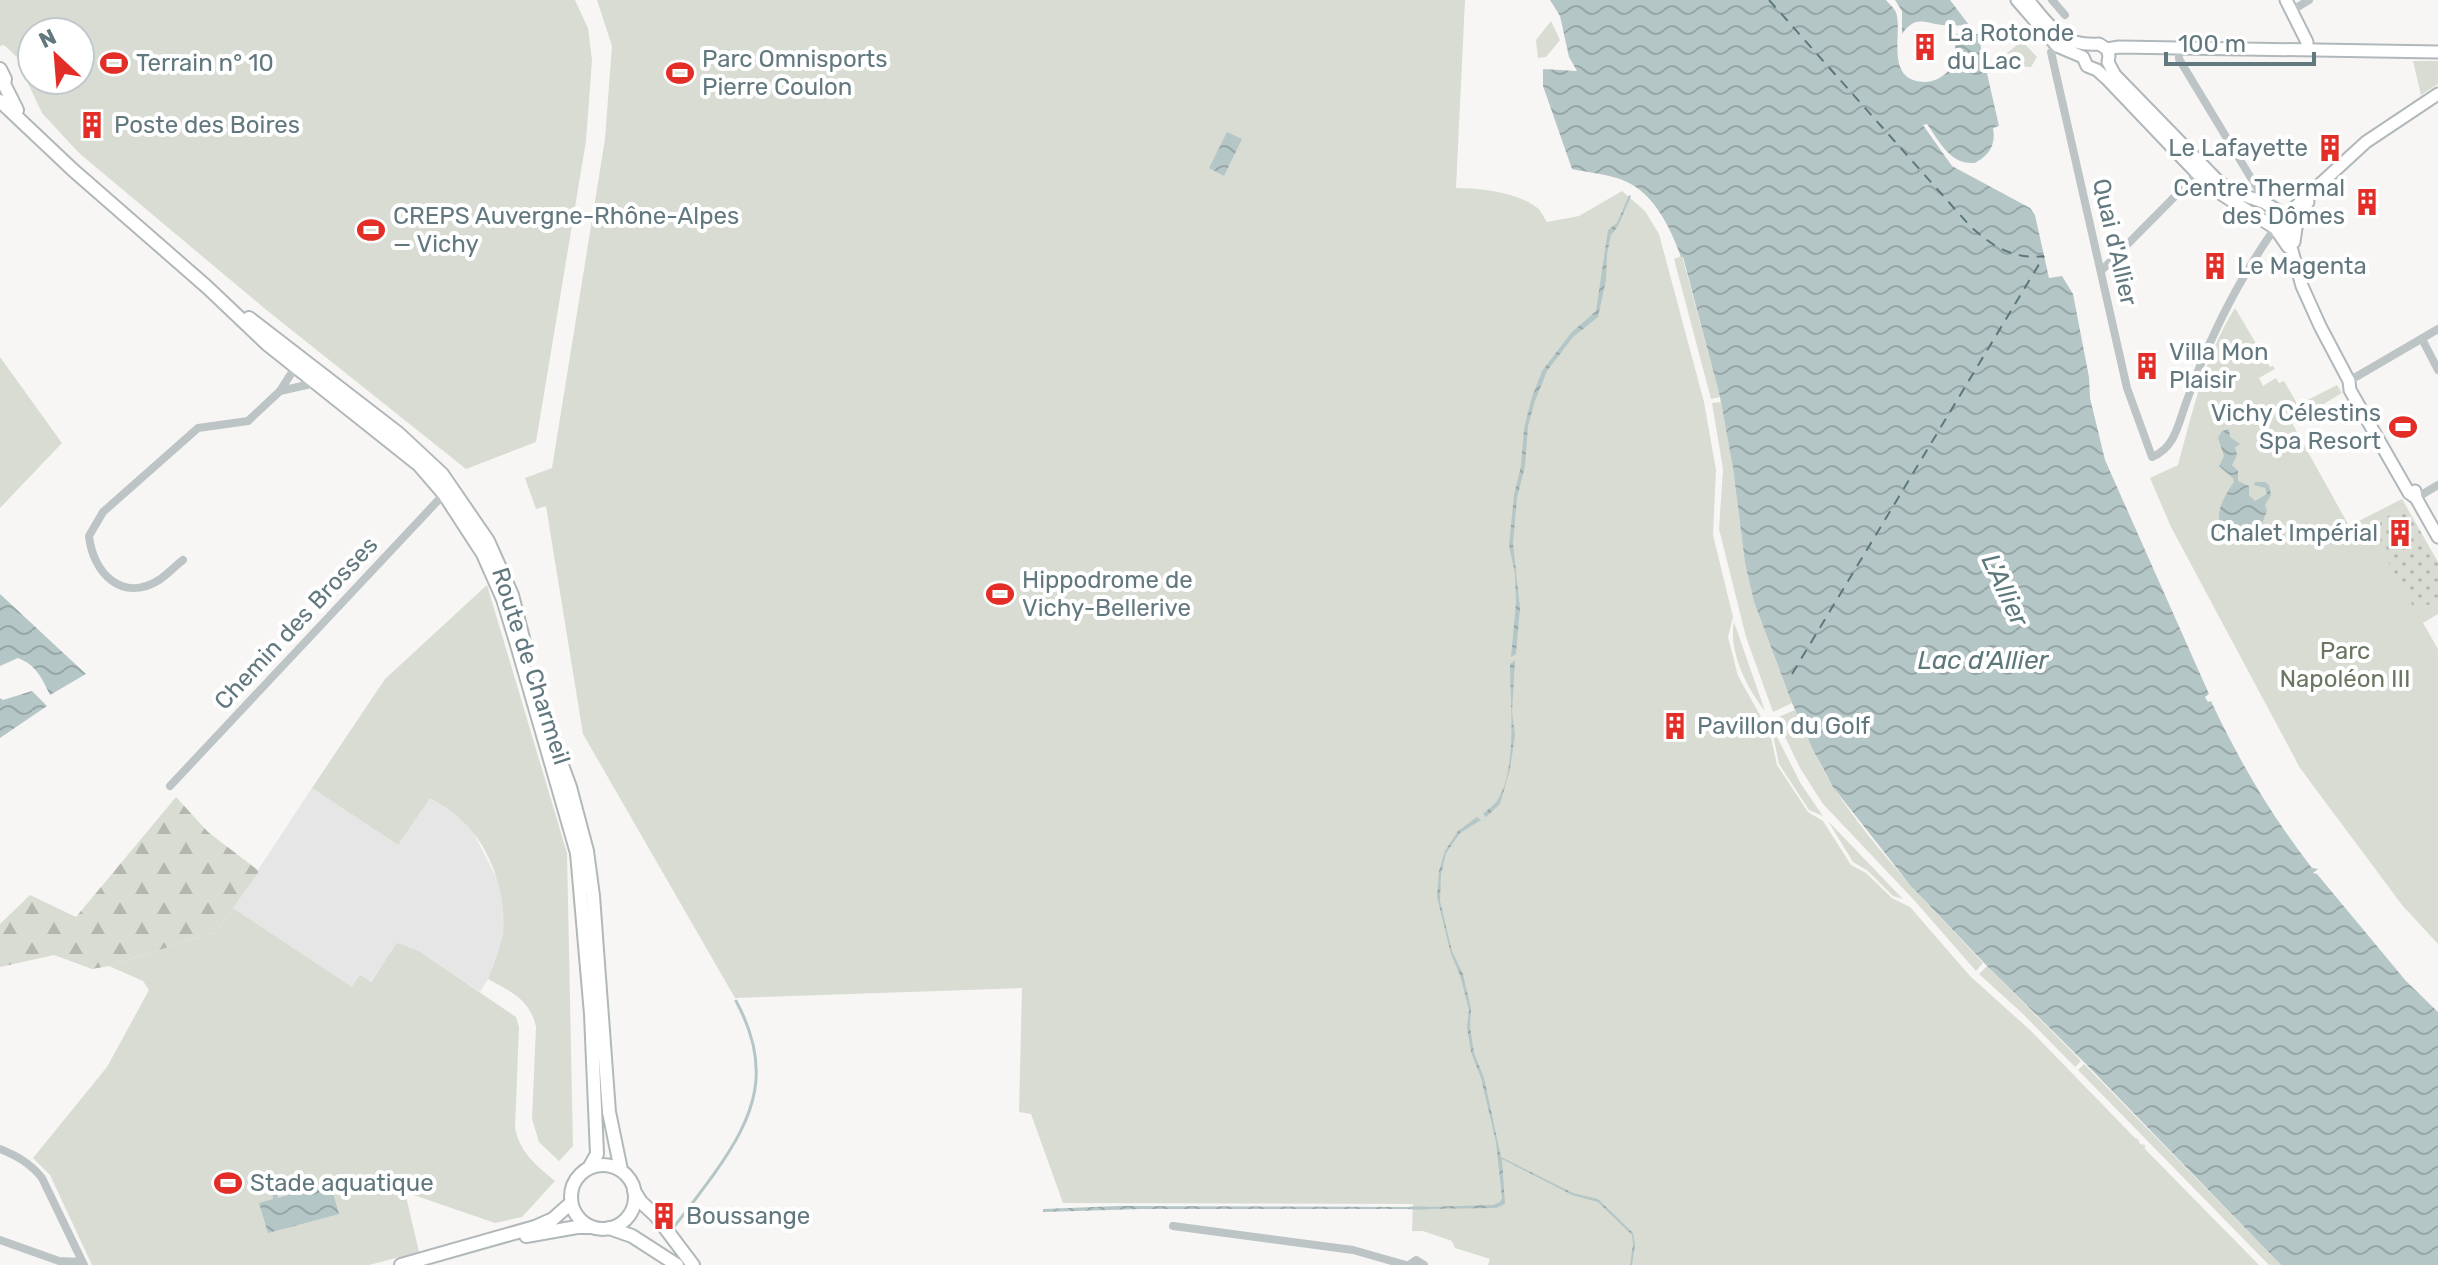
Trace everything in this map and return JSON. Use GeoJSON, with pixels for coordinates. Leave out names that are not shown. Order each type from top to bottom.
{"type":"FeatureCollection","features":[{"type":"Feature","properties":{"kind":"main road"},"geometry":{"type":"LineString","coordinates":[[2017,0],[2058,46],[2083,57],[2087,66],[2097,70],[2200,171],[2234,192],[2277,210],[2286,244],[2293,254]]}},
{"type":"Feature","properties":{"kind":"main road"},"geometry":{"type":"LineString","coordinates":[[2028,0],[2053,30],[2058,46]]}},
{"type":"Feature","properties":{"kind":"main road"},"geometry":{"type":"LineString","coordinates":[[2288,5],[2307,42],[2307,50]]}},
{"type":"Feature","properties":{"kind":"main road"},"geometry":{"type":"LineString","coordinates":[[2058,46],[2099,44],[2107,49],[2438,52]]}},
{"type":"Feature","properties":{"kind":"main road"},"geometry":{"type":"LineString","coordinates":[[2083,57],[2089,46]]}},
{"type":"Feature","properties":{"kind":"main road"},"geometry":{"type":"LineString","coordinates":[[2107,49],[2108,62],[2115,75],[2200,171],[2210,187],[2230,201],[2281,223],[2299,215]]}},
{"type":"Feature","properties":{"kind":"main road"},"geometry":{"type":"LineString","coordinates":[[2097,70],[2108,62]]}},
{"type":"Feature","properties":{"kind":"main road","name":"Route de Charmeil"},"geometry":{"type":"LineString","coordinates":[[0,69],[5,79],[2,88],[27,126]]}},
{"type":"Feature","properties":{"kind":"main road"},"geometry":{"type":"LineString","coordinates":[[2281,223],[2366,142],[2438,94]]}},
{"type":"Feature","properties":{"kind":"main road","name":"Route de Charmeil"},"geometry":{"type":"LineString","coordinates":[[0,101],[267,344],[344,392],[398,433],[442,474],[503,599],[577,853],[591,1014],[597,1154],[589,1168]]}},
{"type":"Feature","properties":{"kind":"main road"},"geometry":{"type":"LineString","coordinates":[[2293,254],[2299,215],[2318,187]]}},
{"type":"Feature","properties":{"kind":"main road"},"geometry":{"type":"LineString","coordinates":[[2281,223],[2314,313],[2349,381],[2356,387],[2413,486],[2416,498],[2438,537]]}},
{"type":"Feature","properties":{"kind":"main road","name":"Route de Charmeil"},"geometry":{"type":"LineString","coordinates":[[301,364],[314,381],[396,444],[448,491],[488,541],[512,595],[530,667],[570,787],[587,851],[609,1112],[621,1170]]}},
{"type":"Feature","properties":{"kind":"main road"},"geometry":{"type":"LineString","coordinates":[[593,1227],[579,1218],[571,1203],[572,1187],[589,1168],[605,1165],[621,1170],[632,1183],[634,1191],[630,1215],[617,1226],[609,1228]]}},
{"type":"Feature","properties":{"kind":"main road"},"geometry":{"type":"LineString","coordinates":[[634,1191],[693,1265]]}},
{"type":"Feature","properties":{"kind":"main road"},"geometry":{"type":"LineString","coordinates":[[401,1265],[535,1227],[553,1219],[571,1203]]}},
{"type":"Feature","properties":{"kind":"main road"},"geometry":{"type":"LineString","coordinates":[[427,1265],[536,1234],[593,1227],[609,1228],[632,1236],[677,1265]]}},
{"type":"Feature","properties":{"kind":"street"},"geometry":{"type":"LineString","coordinates":[[2052,0],[2065,15]]}},
{"type":"Feature","properties":{"kind":"street"},"geometry":{"type":"LineString","coordinates":[[2288,5],[2309,0]]}},
{"type":"Feature","properties":{"kind":"street","name":"Quai d'Allier"},"geometry":{"type":"LineString","coordinates":[[2058,46],[2127,388],[2152,457],[2161,454],[2173,439],[2202,355],[2226,306],[2262,248]]}},
{"type":"Feature","properties":{"kind":"street"},"geometry":{"type":"LineString","coordinates":[[2179,48],[2179,59],[2263,202]]}},
{"type":"Feature","properties":{"kind":"street"},"geometry":{"type":"LineString","coordinates":[[2101,271],[2200,171]]}},
{"type":"Feature","properties":{"kind":"street"},"geometry":{"type":"LineString","coordinates":[[2262,248],[2281,223]]}},
{"type":"Feature","properties":{"kind":"street"},"geometry":{"type":"LineString","coordinates":[[2262,248],[2274,242],[2286,244]]}},
{"type":"Feature","properties":{"kind":"street"},"geometry":{"type":"LineString","coordinates":[[2349,381],[2438,329]]}},
{"type":"Feature","properties":{"kind":"street"},"geometry":{"type":"LineString","coordinates":[[2422,339],[2438,370]]}},
{"type":"Feature","properties":{"kind":"street"},"geometry":{"type":"LineString","coordinates":[[183,560],[158,580],[131,589],[114,583],[102,573],[89,536],[103,512],[198,428],[248,421],[280,391],[301,364]]}},
{"type":"Feature","properties":{"kind":"street"},"geometry":{"type":"LineString","coordinates":[[280,391],[314,381]]}},
{"type":"Feature","properties":{"kind":"street"},"geometry":{"type":"LineString","coordinates":[[2416,498],[2438,485]]}},
{"type":"Feature","properties":{"kind":"street","name":"Chemin des Brosses"},"geometry":{"type":"LineString","coordinates":[[170,786],[448,491]]}},
{"type":"Feature","properties":{"kind":"street"},"geometry":{"type":"LineString","coordinates":[[0,1149],[18,1156],[42,1178],[83,1263]]}},
{"type":"Feature","properties":{"kind":"street"},"geometry":{"type":"LineString","coordinates":[[1173,1226],[1353,1250],[1408,1265],[1416,1260],[1424,1265]]}},
{"type":"Feature","properties":{"kind":"street"},"geometry":{"type":"LineString","coordinates":[[0,1240],[59,1261],[83,1263]]}},
{"type":"Feature","properties":{"kind":"shaded area"},"geometry":{"type":"Polygon","coordinates":[[[312,788],[398,845],[430,797],[473,832],[498,881],[505,914],[501,945],[480,992],[419,951],[398,944],[370,982],[352,987],[233,908],[312,788]]]}},
{"type":"Feature","properties":{"kind":"green space","name":"CREPS Auvergne-Rhône-Alpes — Vichy"},"geometry":{"type":"Polygon","coordinates":[[[0,0],[575,0],[588,28],[592,60],[586,141],[536,442],[466,469],[264,308],[79,153],[42,113],[34,96],[96,96],[96,16],[16,16],[16,56],[4,45],[0,46],[0,0]]]}},
{"type":"Feature","properties":{"kind":"green space","name":"Hippodrome de Vichy-Bellerive"},"geometry":{"type":"Polygon","coordinates":[[[597,0],[1465,0],[1456,188],[1508,194],[1538,208],[1547,222],[1579,216],[1622,191],[1645,211],[1659,234],[1704,402],[1716,470],[1713,535],[1733,617],[1728,637],[1738,676],[1761,717],[1746,724],[1749,730],[1768,724],[1777,765],[1808,812],[1823,821],[1851,865],[1866,873],[1892,898],[1910,907],[1970,976],[2030,1030],[2140,1144],[2145,1145],[2145,1149],[2259,1265],[1488,1265],[1490,1259],[1455,1248],[1452,1241],[1423,1231],[1412,1231],[1413,1204],[1063,1203],[1031,1114],[1019,1112],[1022,988],[735,998],[583,734],[546,506],[536,509],[525,478],[552,468],[605,139],[612,46],[597,0]]]}},
{"type":"Feature","properties":{"kind":"green space"},"geometry":{"type":"Polygon","coordinates":[[[1551,21],[1560,40],[1546,57],[1538,58],[1536,40],[1551,21]]]}},
{"type":"Feature","properties":{"kind":"green space"},"geometry":{"type":"Polygon","coordinates":[[[2022,41],[2037,57],[2031,67],[2009,66],[2006,54],[2022,41]]]}},
{"type":"Feature","properties":{"kind":"green space"},"geometry":{"type":"Polygon","coordinates":[[[2413,61],[2438,61],[2438,84],[2421,95],[2413,61]]]}},
{"type":"Feature","properties":{"kind":"green space"},"geometry":{"type":"Polygon","coordinates":[[[1682,256],[1720,397],[1711,399],[1674,259],[1682,256]]]}},
{"type":"Feature","properties":{"kind":"green space","name":"Parc Napoléon III"},"geometry":{"type":"Polygon","coordinates":[[[2235,308],[2270,367],[2275,369],[2259,378],[2263,386],[2276,378],[2279,383],[2284,381],[2298,405],[2337,385],[2342,393],[2292,423],[2349,526],[2402,499],[2406,506],[2369,527],[2417,611],[2438,599],[2438,614],[2423,623],[2438,649],[2438,944],[2402,905],[2300,768],[2171,527],[2150,478],[2178,465],[2208,364],[2235,308]]]}},
{"type":"Feature","properties":{"kind":"green space"},"geometry":{"type":"Polygon","coordinates":[[[0,357],[62,443],[0,508],[0,357]]]}},
{"type":"Feature","properties":{"kind":"green space"},"geometry":{"type":"Polygon","coordinates":[[[1721,402],[1745,563],[1754,602],[1792,703],[1773,712],[1746,637],[1719,529],[1723,469],[1712,403],[1721,402]]]}},
{"type":"Feature","properties":{"kind":"green space"},"geometry":{"type":"Polygon","coordinates":[[[2406,506],[2438,562],[2438,599],[2416,612],[2369,527],[2406,506]]]}},
{"type":"Feature","properties":{"kind":"green space"},"geometry":{"type":"Polygon","coordinates":[[[487,585],[567,853],[573,1146],[559,1161],[539,1142],[532,1119],[536,1027],[533,1017],[518,997],[488,979],[502,937],[504,918],[496,876],[485,850],[456,815],[430,798],[398,845],[312,788],[385,679],[487,585]]]}},
{"type":"Feature","properties":{"kind":"green space"},"geometry":{"type":"Polygon","coordinates":[[[1734,622],[1765,711],[1740,669],[1734,645],[1734,622]]]}},
{"type":"Feature","properties":{"kind":"green space"},"geometry":{"type":"Polygon","coordinates":[[[1795,710],[1823,769],[1850,812],[1983,963],[1976,971],[1823,804],[1800,768],[1776,718],[1795,710]]]}},
{"type":"Feature","properties":{"kind":"green space"},"geometry":{"type":"Polygon","coordinates":[[[1771,725],[1801,784],[1823,816],[1809,810],[1779,764],[1771,725]]]}},
{"type":"Feature","properties":{"kind":"green space"},"geometry":{"type":"Polygon","coordinates":[[[176,797],[208,832],[259,871],[216,932],[92,969],[54,955],[0,967],[0,924],[30,895],[76,917],[176,797]]]}},
{"type":"Feature","properties":{"kind":"green space"},"geometry":{"type":"Polygon","coordinates":[[[1828,821],[1903,899],[1893,896],[1868,871],[1853,862],[1828,821]]]}},
{"type":"Feature","properties":{"kind":"green space"},"geometry":{"type":"Polygon","coordinates":[[[233,908],[352,987],[360,975],[371,982],[397,943],[419,951],[516,1017],[519,1027],[517,1137],[535,1164],[555,1181],[522,1217],[495,1223],[405,1192],[419,1252],[369,1265],[92,1265],[50,1175],[33,1158],[107,1067],[149,990],[143,981],[109,966],[216,932],[233,908]]]}},
{"type":"Feature","properties":{"kind":"green space"},"geometry":{"type":"Polygon","coordinates":[[[1987,966],[2081,1061],[2075,1067],[1979,974],[1987,966]]]}},
{"type":"Feature","properties":{"kind":"green space"},"geometry":{"type":"Polygon","coordinates":[[[2084,1064],[2281,1265],[2269,1265],[2078,1070],[2084,1064]]]}},
{"type":"Feature","properties":{"kind":"water","name":"Lac d'Allier"},"geometry":{"type":"Polygon","coordinates":[[[1550,0],[1886,0],[1897,16],[1900,67],[1913,80],[1926,82],[1941,77],[1951,67],[1955,34],[1978,34],[1999,126],[1993,128],[1991,148],[1975,163],[1966,163],[1946,151],[1927,124],[1923,125],[1952,166],[2030,208],[2035,215],[2049,278],[2062,276],[2073,294],[2089,377],[2090,398],[2105,460],[2209,694],[2205,697],[2208,702],[2211,701],[2269,808],[2312,868],[2318,869],[2313,873],[2406,981],[2438,1012],[2438,1265],[2281,1265],[1910,885],[1833,787],[1792,703],[1754,602],[1745,563],[1720,397],[1683,257],[1661,214],[1646,195],[1614,177],[1572,169],[1543,86],[1543,69],[1577,71],[1569,57],[1560,16],[1550,0]]]}},
{"type":"Feature","properties":{"kind":"water"},"geometry":{"type":"Polygon","coordinates":[[[1895,0],[1950,0],[1969,25],[1916,22],[1902,34],[1902,11],[1895,0]]]}},
{"type":"Feature","properties":{"kind":"water"},"geometry":{"type":"Polygon","coordinates":[[[1227,132],[1242,139],[1224,176],[1209,168],[1227,132]]]}},
{"type":"Feature","properties":{"kind":"water"},"geometry":{"type":"Polygon","coordinates":[[[1629,195],[1618,226],[1611,235],[1598,317],[1573,337],[1547,371],[1528,426],[1513,544],[1520,608],[1516,654],[1511,657],[1516,603],[1515,574],[1509,545],[1524,429],[1531,400],[1542,371],[1571,333],[1596,311],[1608,230],[1617,223],[1629,195]]]}},
{"type":"Feature","properties":{"kind":"water"},"geometry":{"type":"Polygon","coordinates":[[[2229,429],[2230,437],[2240,444],[2235,447],[2237,455],[2232,465],[2238,471],[2238,481],[2249,486],[2249,495],[2255,501],[2267,494],[2265,488],[2254,485],[2255,482],[2269,485],[2271,495],[2265,505],[2267,510],[2260,530],[2230,537],[2220,525],[2219,518],[2222,503],[2234,482],[2219,466],[2224,456],[2218,438],[2222,431],[2229,429]]]}},
{"type":"Feature","properties":{"kind":"water"},"geometry":{"type":"Polygon","coordinates":[[[0,594],[86,674],[50,695],[38,673],[24,661],[18,658],[0,666],[0,594]]]}},
{"type":"Feature","properties":{"kind":"water"},"geometry":{"type":"Polygon","coordinates":[[[1515,660],[1512,712],[1515,735],[1510,769],[1500,804],[1486,817],[1483,814],[1497,801],[1508,771],[1510,664],[1515,660]]]}},
{"type":"Feature","properties":{"kind":"water"},"geometry":{"type":"Polygon","coordinates":[[[32,691],[47,706],[0,738],[0,698],[3,700],[32,691]]]}},
{"type":"Feature","properties":{"kind":"water"},"geometry":{"type":"Polygon","coordinates":[[[1477,817],[1481,820],[1460,833],[1446,853],[1440,901],[1452,951],[1463,974],[1471,1009],[1474,1053],[1484,1078],[1501,1157],[1573,1193],[1598,1199],[1633,1233],[1632,1265],[1632,1235],[1598,1202],[1572,1195],[1502,1159],[1505,1204],[1496,1208],[1425,1209],[1493,1205],[1502,1198],[1496,1142],[1481,1078],[1471,1052],[1467,1027],[1469,1010],[1451,954],[1437,897],[1439,871],[1445,851],[1458,831],[1477,817]]]}},
{"type":"Feature","properties":{"kind":"water"},"geometry":{"type":"Polygon","coordinates":[[[330,1183],[339,1214],[268,1233],[259,1203],[273,1199],[272,1192],[276,1191],[278,1198],[330,1183]]]}},
{"type":"Feature","properties":{"kind":"water"},"geometry":{"type":"Polygon","coordinates":[[[1119,1206],[1414,1209],[1043,1212],[1043,1209],[1119,1206]]]}},
{"type":"Feature","properties":{"kind":"waterway"},"geometry":{"type":"LineString","coordinates":[[672,1229],[729,1152],[755,1091],[754,1048],[736,1001]]}},
{"type":"Feature","properties":{"kind":"waterway"},"geometry":{"type":"LineString","coordinates":[[1411,1208],[1427,1208]]}},
{"type":"Feature","properties":{"kind":"ferry route"},"geometry":{"type":"LineString","coordinates":[[1769,0],[1970,226],[1986,240],[2013,254],[2044,256]]}},
{"type":"Feature","properties":{"kind":"ferry route"},"geometry":{"type":"LineString","coordinates":[[1792,674],[2044,256]]}},
{"type":"Feature","properties":{"kind":"place","name":"La Rotonde du Lac"},"geometry":{"type":"Point","coordinates":[1925,47]}},
{"type":"Feature","properties":{"kind":"place","name":"Terrain n° 10"},"geometry":{"type":"Point","coordinates":[114,63]}},
{"type":"Feature","properties":{"kind":"place","name":"Parc Omnisports Pierre Coulon"},"geometry":{"type":"Point","coordinates":[680,73]}},
{"type":"Feature","properties":{"kind":"place","name":"Poste des Boires"},"geometry":{"type":"Point","coordinates":[92,125]}},
{"type":"Feature","properties":{"kind":"place","name":"Le Lafayette"},"geometry":{"type":"Point","coordinates":[2330,148]}},
{"type":"Feature","properties":{"kind":"place","name":"Centre Thermal des Dômes"},"geometry":{"type":"Point","coordinates":[2367,202]}},
{"type":"Feature","properties":{"kind":"place","name":"CREPS Auvergne-Rhône-Alpes — Vichy"},"geometry":{"type":"Point","coordinates":[371,230]}},
{"type":"Feature","properties":{"kind":"place","name":"Le Magenta"},"geometry":{"type":"Point","coordinates":[2215,266]}},
{"type":"Feature","properties":{"kind":"place","name":"Villa Mon Plaisir"},"geometry":{"type":"Point","coordinates":[2147,366]}},
{"type":"Feature","properties":{"kind":"place","name":"Vichy Célestins Spa Resort"},"geometry":{"type":"Point","coordinates":[2403,427]}},
{"type":"Feature","properties":{"kind":"place","name":"Chalet Impérial"},"geometry":{"type":"Point","coordinates":[2400,533]}},
{"type":"Feature","properties":{"kind":"place","name":"Hippodrome de Vichy-Bellerive"},"geometry":{"type":"Point","coordinates":[1000,594]}},
{"type":"Feature","properties":{"kind":"place","name":"Pavillon du Golf"},"geometry":{"type":"Point","coordinates":[1675,726]}},
{"type":"Feature","properties":{"kind":"place","name":"Stade aquatique"},"geometry":{"type":"Point","coordinates":[228,1183]}},
{"type":"Feature","properties":{"kind":"place","name":"Boussange"},"geometry":{"type":"Point","coordinates":[664,1216]}},
{"type":"Feature","properties":{"kind":"water label","name":"L'Allier"},"geometry":{"type":"Point","coordinates":[2005,590]}}]}
